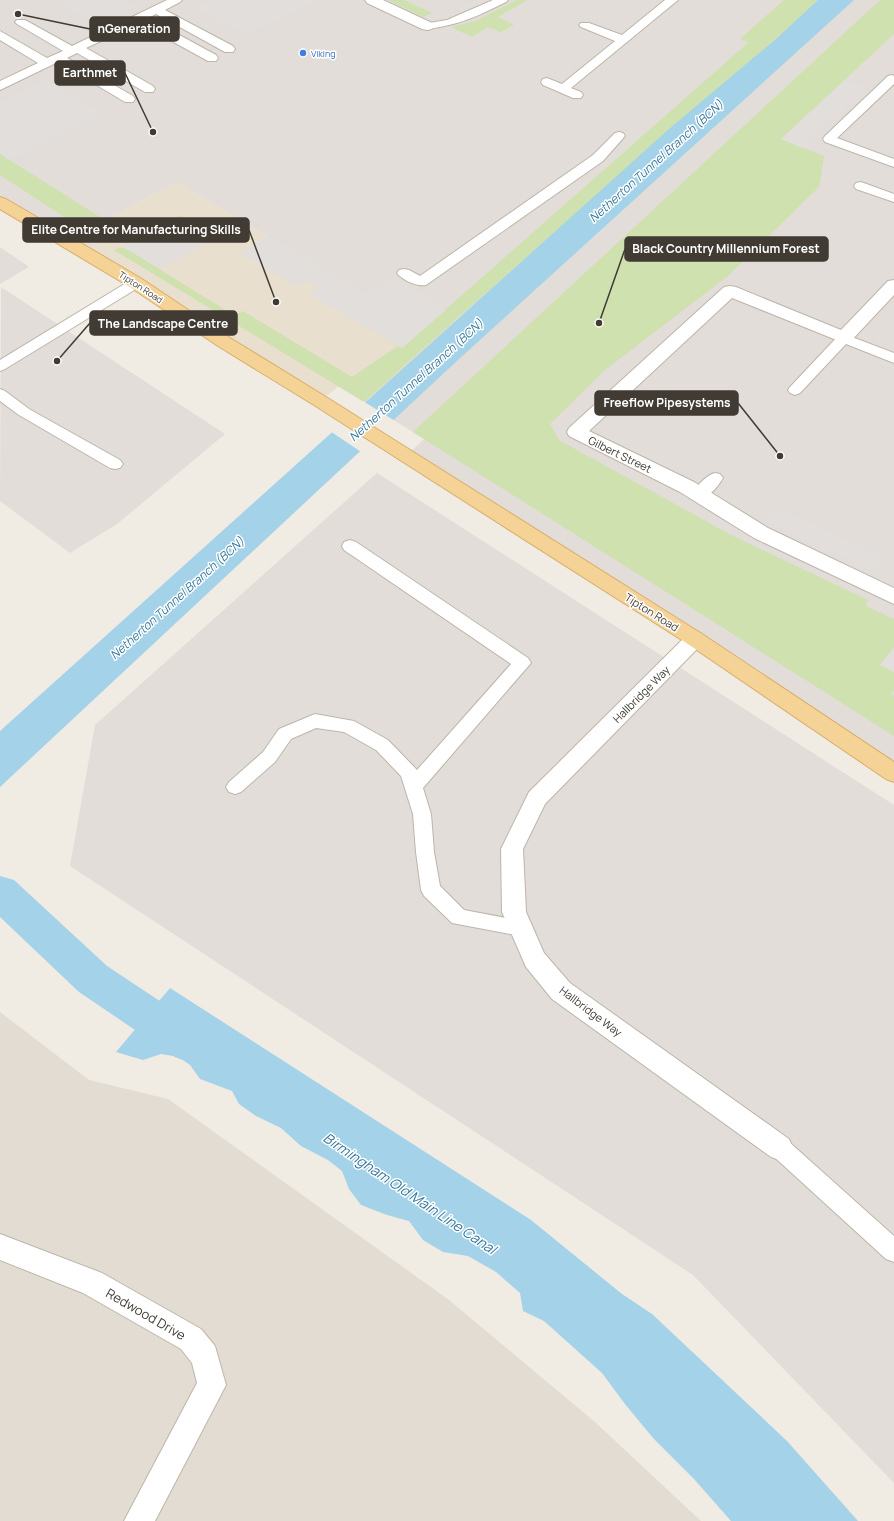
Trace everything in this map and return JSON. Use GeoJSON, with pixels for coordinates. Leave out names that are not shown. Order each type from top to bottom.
{"type":"FeatureCollection","features":[{"type":"Feature","properties":{"kind":"main road","name":"Tipton Road"},"geometry":{"type":"LineString","coordinates":[[0,202],[136,283],[224,342],[320,401],[695,639],[894,773]]}},
{"type":"Feature","properties":{"kind":"street"},"geometry":{"type":"LineString","coordinates":[[372,0],[427,26]]}},
{"type":"Feature","properties":{"kind":"street"},"geometry":{"type":"LineString","coordinates":[[844,338],[894,285]]}},
{"type":"Feature","properties":{"kind":"street","name":"Gilbert Street"},"geometry":{"type":"LineString","coordinates":[[844,338],[730,291],[576,432],[687,487],[761,533],[894,597]]}},
{"type":"Feature","properties":{"kind":"street","name":"Hallbridge Way"},"geometry":{"type":"LineString","coordinates":[[695,639],[537,798],[512,849],[514,912],[535,960],[562,991],[780,1148]]}},
{"type":"Feature","properties":{"kind":"street","name":"Redwood Drive"},"geometry":{"type":"LineString","coordinates":[[0,1247],[92,1283],[191,1339],[205,1356],[212,1384],[139,1521]]}},
{"type":"Feature","properties":{"kind":"lane"},"geometry":{"type":"LineString","coordinates":[[427,26],[449,23],[473,14],[502,0]]}},
{"type":"Feature","properties":{"kind":"lane"},"geometry":{"type":"LineString","coordinates":[[563,89],[672,0]]}},
{"type":"Feature","properties":{"kind":"lane"},"geometry":{"type":"LineString","coordinates":[[0,86],[140,18],[164,4],[229,49]]}},
{"type":"Feature","properties":{"kind":"lane"},"geometry":{"type":"LineString","coordinates":[[651,17],[666,21]]}},
{"type":"Feature","properties":{"kind":"lane"},"geometry":{"type":"LineString","coordinates":[[140,18],[212,58]]}},
{"type":"Feature","properties":{"kind":"lane"},"geometry":{"type":"LineString","coordinates":[[21,22],[149,89]]}},
{"type":"Feature","properties":{"kind":"lane"},"geometry":{"type":"LineString","coordinates":[[585,25],[623,40]]}},
{"type":"Feature","properties":{"kind":"lane"},"geometry":{"type":"LineString","coordinates":[[0,35],[47,63]]}},
{"type":"Feature","properties":{"kind":"lane"},"geometry":{"type":"LineString","coordinates":[[58,57],[129,99]]}},
{"type":"Feature","properties":{"kind":"lane"},"geometry":{"type":"LineString","coordinates":[[892,79],[829,139],[894,162]]}},
{"type":"Feature","properties":{"kind":"lane"},"geometry":{"type":"LineString","coordinates":[[547,82],[576,95]]}},
{"type":"Feature","properties":{"kind":"lane"},"geometry":{"type":"LineString","coordinates":[[404,273],[421,282],[473,245],[506,215],[598,158],[618,136]]}},
{"type":"Feature","properties":{"kind":"lane"},"geometry":{"type":"LineString","coordinates":[[861,186],[894,198]]}},
{"type":"Feature","properties":{"kind":"lane"},"geometry":{"type":"LineString","coordinates":[[460,238],[473,245]]}},
{"type":"Feature","properties":{"kind":"lane"},"geometry":{"type":"LineString","coordinates":[[0,366],[136,283]]}},
{"type":"Feature","properties":{"kind":"lane"},"geometry":{"type":"LineString","coordinates":[[794,390],[844,338],[894,358]]}},
{"type":"Feature","properties":{"kind":"lane"},"geometry":{"type":"LineString","coordinates":[[0,394],[24,412],[115,464]]}},
{"type":"Feature","properties":{"kind":"lane"},"geometry":{"type":"LineString","coordinates":[[699,495],[715,478]]}},
{"type":"Feature","properties":{"kind":"lane"},"geometry":{"type":"LineString","coordinates":[[350,546],[522,663],[413,787]]}},
{"type":"Feature","properties":{"kind":"lane"},"geometry":{"type":"LineString","coordinates":[[235,787],[269,757],[285,734],[315,721],[348,726],[382,745],[409,773],[422,814],[425,852],[431,890],[459,917],[521,928]]}},
{"type":"Feature","properties":{"kind":"lane"},"geometry":{"type":"LineString","coordinates":[[780,1148],[894,1251]]}},
{"type":"Feature","properties":{"kind":"shaded area"},"geometry":{"type":"Polygon","coordinates":[[[0,0],[894,0],[894,773],[406,456],[424,439],[381,412],[446,310],[394,279],[367,296],[177,182],[66,241],[0,202],[0,0]]]}},
{"type":"Feature","properties":{"kind":"shaded area"},"geometry":{"type":"Polygon","coordinates":[[[67,0],[124,0],[138,7],[99,26],[58,4],[67,0]]]}},
{"type":"Feature","properties":{"kind":"shaded area"},"geometry":{"type":"Polygon","coordinates":[[[210,0],[317,0],[246,35],[194,8],[210,0]]]}},
{"type":"Feature","properties":{"kind":"shaded area"},"geometry":{"type":"Polygon","coordinates":[[[475,0],[491,0],[459,17],[448,16],[475,0]]]}},
{"type":"Feature","properties":{"kind":"shaded area"},"geometry":{"type":"Polygon","coordinates":[[[46,79],[103,113],[10,160],[0,154],[0,102],[46,79]]]}},
{"type":"Feature","properties":{"kind":"shaded area"},"geometry":{"type":"Polygon","coordinates":[[[845,80],[868,87],[802,148],[781,139],[845,80]]]}},
{"type":"Feature","properties":{"kind":"shaded area"},"geometry":{"type":"Polygon","coordinates":[[[177,182],[367,296],[394,279],[446,310],[479,322],[381,412],[339,386],[320,401],[66,241],[177,182]]]}},
{"type":"Feature","properties":{"kind":"shaded area"},"geometry":{"type":"Polygon","coordinates":[[[166,220],[207,242],[162,269],[121,247],[166,220]]]}},
{"type":"Feature","properties":{"kind":"shaded area"},"geometry":{"type":"Polygon","coordinates":[[[267,236],[367,296],[394,279],[446,310],[402,348],[309,294],[318,288],[307,282],[297,287],[240,253],[267,236]]]}},
{"type":"Feature","properties":{"kind":"shaded area"},"geometry":{"type":"Polygon","coordinates":[[[0,247],[29,267],[0,284],[0,247]]]}},
{"type":"Feature","properties":{"kind":"shaded area"},"geometry":{"type":"Polygon","coordinates":[[[1,287],[225,434],[117,524],[70,553],[0,501],[1,287]]]}},
{"type":"Feature","properties":{"kind":"shaded area"},"geometry":{"type":"Polygon","coordinates":[[[377,473],[894,805],[894,1483],[693,1275],[70,866],[95,725],[377,473]]]}},
{"type":"Feature","properties":{"kind":"shaded area"},"geometry":{"type":"Polygon","coordinates":[[[778,508],[884,557],[872,571],[766,521],[778,508]]]}},
{"type":"Feature","properties":{"kind":"shaded area"},"geometry":{"type":"Polygon","coordinates":[[[894,647],[894,672],[880,665],[894,647]]]}},
{"type":"Feature","properties":{"kind":"shaded area"},"geometry":{"type":"Polygon","coordinates":[[[0,1012],[89,1080],[168,1099],[449,1300],[596,1423],[701,1521],[0,1521],[0,1012]]]}},
{"type":"Feature","properties":{"kind":"green space"},"geometry":{"type":"Polygon","coordinates":[[[388,0],[404,0],[432,13],[423,17],[388,0]]]}},
{"type":"Feature","properties":{"kind":"green space"},"geometry":{"type":"Polygon","coordinates":[[[517,0],[527,0],[498,17],[514,25],[501,32],[488,27],[472,37],[451,27],[475,21],[517,0]]]}},
{"type":"Feature","properties":{"kind":"green space"},"geometry":{"type":"Polygon","coordinates":[[[784,0],[818,0],[776,39],[462,314],[364,402],[114,250],[121,247],[130,251],[235,316],[243,311],[352,377],[398,346],[402,348],[749,42],[740,39],[784,0]]]}},
{"type":"Feature","properties":{"kind":"green space"},"geometry":{"type":"Polygon","coordinates":[[[880,0],[894,0],[894,34],[781,139],[824,156],[819,187],[728,276],[605,370],[550,424],[559,440],[731,535],[868,600],[866,606],[894,619],[894,647],[880,665],[894,672],[894,690],[891,694],[894,696],[894,736],[413,432],[880,0]]]}},
{"type":"Feature","properties":{"kind":"green space"},"geometry":{"type":"Polygon","coordinates":[[[0,154],[121,230],[106,236],[93,236],[0,175],[0,154]]]}},
{"type":"Feature","properties":{"kind":"green space"},"geometry":{"type":"Polygon","coordinates":[[[180,216],[191,219],[212,232],[201,239],[166,220],[180,216]]]}},
{"type":"Feature","properties":{"kind":"water","name":"Netherton Tunnel Branch (BCN)"},"geometry":{"type":"Polygon","coordinates":[[[818,0],[854,0],[459,359],[0,787],[0,731],[669,129],[776,39],[818,0]]]}},
{"type":"Feature","properties":{"kind":"water"},"geometry":{"type":"Polygon","coordinates":[[[170,988],[531,1220],[622,1294],[652,1314],[787,1441],[858,1521],[731,1521],[694,1479],[653,1438],[602,1373],[544,1321],[523,1311],[520,1293],[496,1272],[468,1256],[443,1252],[423,1240],[409,1221],[387,1215],[361,1205],[349,1189],[342,1171],[328,1160],[301,1146],[281,1128],[256,1116],[239,1104],[232,1091],[200,1079],[190,1065],[179,1057],[161,1054],[143,1060],[116,1052],[170,988]]]}},
{"type":"Feature","properties":{"kind":"pier"},"geometry":{"type":"Polygon","coordinates":[[[363,401],[395,421],[361,452],[330,431],[363,401]]]}},
{"type":"Feature","properties":{"kind":"waterway","name":"Birmingham Old Main Line Canal"},"geometry":{"type":"LineString","coordinates":[[0,892],[93,979],[190,1044]]}},
{"type":"Feature","properties":{"kind":"place","name":"nGeneration"},"geometry":{"type":"Point","coordinates":[18,14]}},
{"type":"Feature","properties":{"kind":"place","name":"Viking"},"geometry":{"type":"Point","coordinates":[303,53]}},
{"type":"Feature","properties":{"kind":"place","name":"Earthmet"},"geometry":{"type":"Point","coordinates":[153,132]}},
{"type":"Feature","properties":{"kind":"place","name":"Elite Centre for Manufacturing Skills"},"geometry":{"type":"Point","coordinates":[276,302]}},
{"type":"Feature","properties":{"kind":"place","name":"Black Country Millennium Forest"},"geometry":{"type":"Point","coordinates":[599,323]}},
{"type":"Feature","properties":{"kind":"place","name":"The Landscape Centre"},"geometry":{"type":"Point","coordinates":[57,361]}},
{"type":"Feature","properties":{"kind":"place","name":"Freeflow Pipesystems"},"geometry":{"type":"Point","coordinates":[780,456]}}]}
